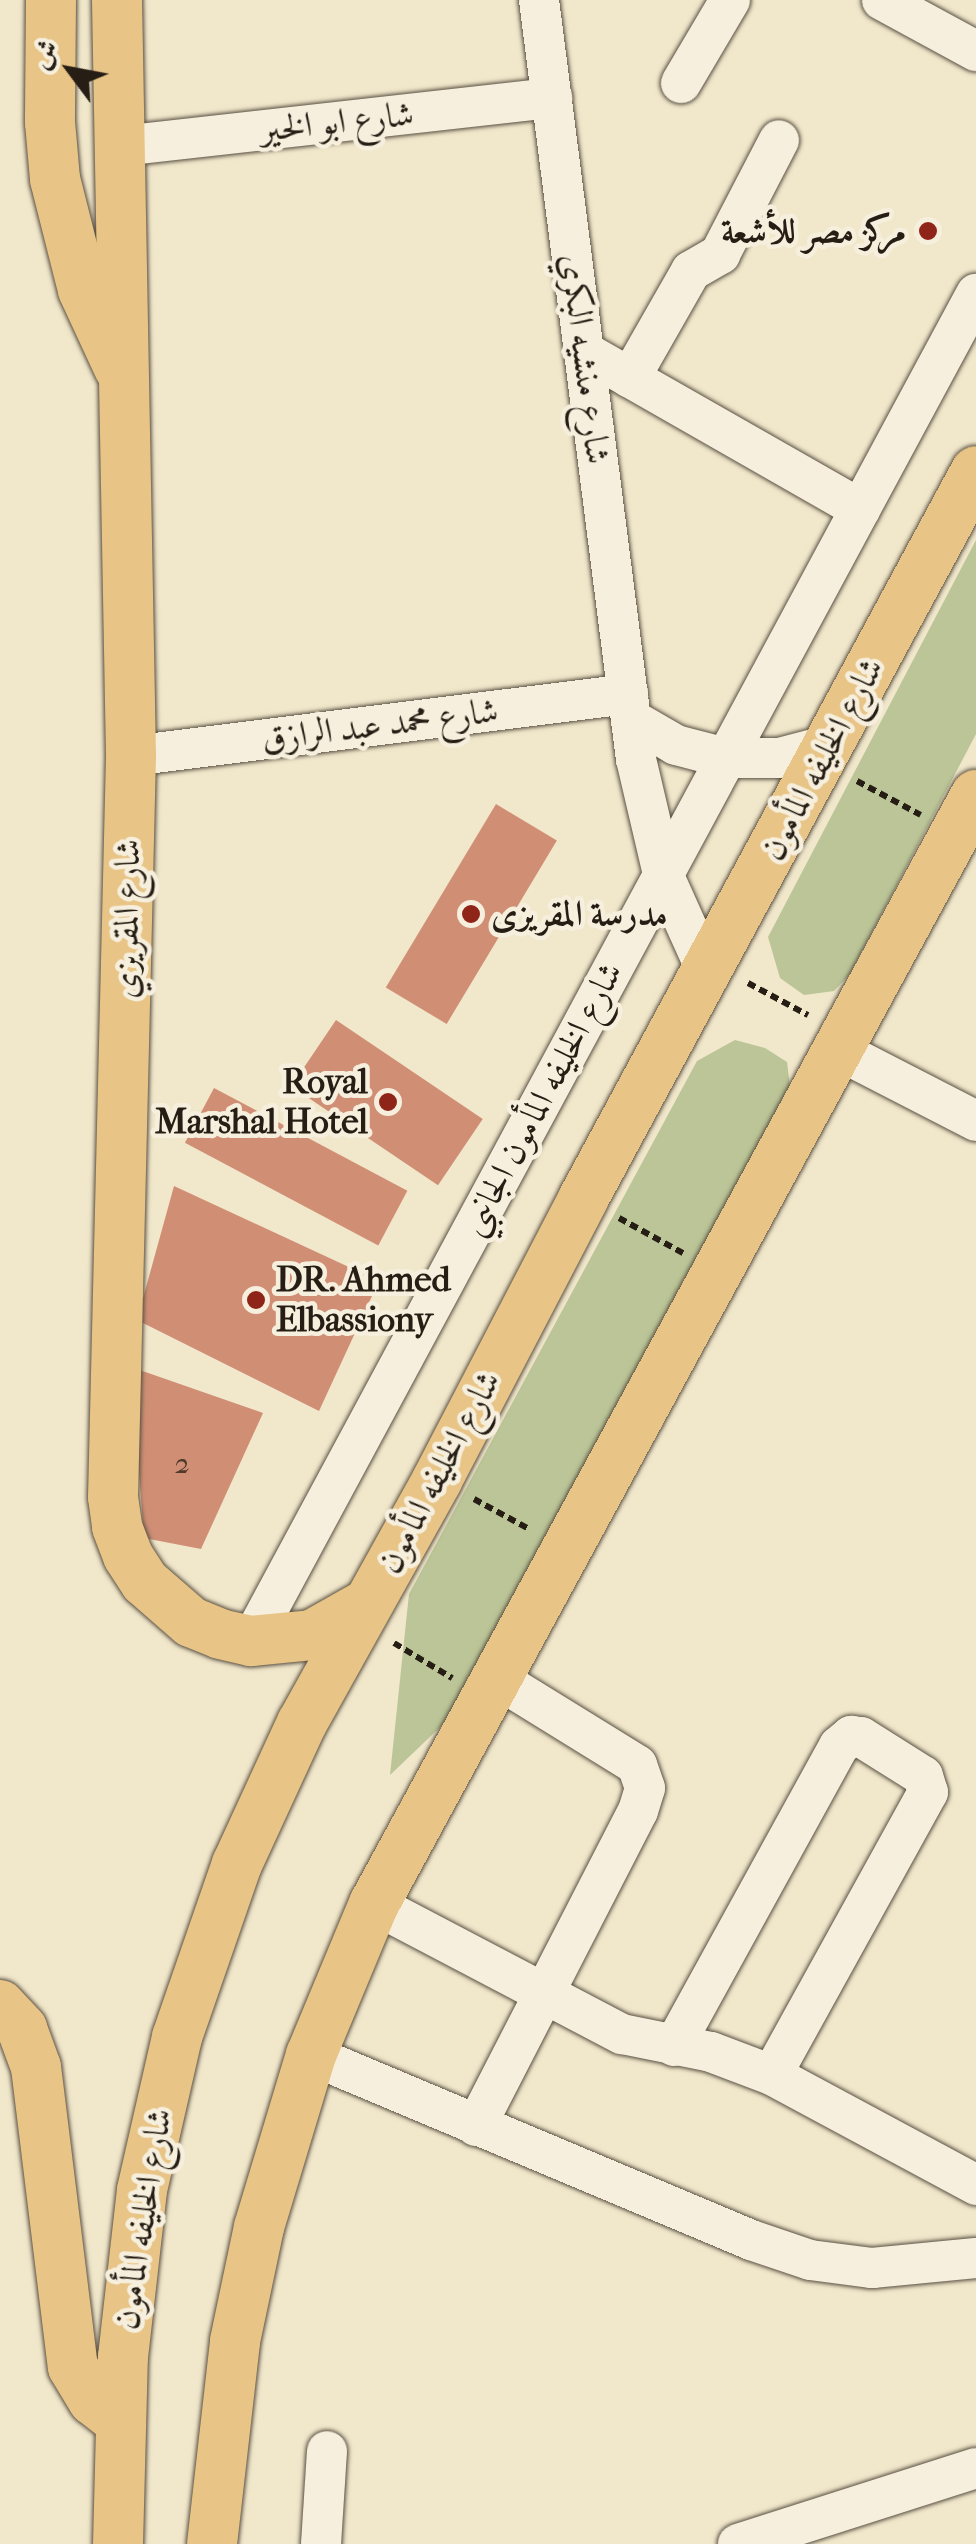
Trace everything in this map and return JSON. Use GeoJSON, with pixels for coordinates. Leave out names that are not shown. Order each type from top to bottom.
{"type":"FeatureCollection","features":[{"type":"Feature","properties":{"kind":"main road"},"geometry":{"type":"LineString","coordinates":[[51,0],[50,122],[56,179],[84,290],[126,381]]}},
{"type":"Feature","properties":{"kind":"main road","name":"شارع المقريزي"},"geometry":{"type":"LineString","coordinates":[[118,0],[131,756],[114,1497],[128,1556],[144,1582],[192,1622],[251,1641],[312,1634],[363,1613]]}},
{"type":"Feature","properties":{"kind":"main road","name":"شارع الخليفه المأمون"},"geometry":{"type":"LineString","coordinates":[[118,2544],[120,2422],[130,2269],[142,2190],[177,2036],[237,1864],[302,1723],[437,1480],[583,1199],[976,471]]}},
{"type":"Feature","properties":{"kind":"main road"},"geometry":{"type":"LineString","coordinates":[[212,2544],[226,2399],[246,2284],[274,2170],[312,2055],[374,1904],[966,814]]}},
{"type":"Feature","properties":{"kind":"main road"},"geometry":{"type":"LineString","coordinates":[[0,2004],[22,2029],[36,2068],[73,2368],[92,2400],[120,2422]]}},
{"type":"Feature","properties":{"kind":"street","name":"شارع منشيه البكري"},"geometry":{"type":"LineString","coordinates":[[539,0],[642,798],[663,874],[709,968]]}},
{"type":"Feature","properties":{"kind":"street"},"geometry":{"type":"LineString","coordinates":[[682,83],[730,0]]}},
{"type":"Feature","properties":{"kind":"street"},"geometry":{"type":"LineString","coordinates":[[882,0],[976,51]]}},
{"type":"Feature","properties":{"kind":"street","name":"شارع ابو الخير"},"geometry":{"type":"LineString","coordinates":[[122,146],[552,98]]}},
{"type":"Feature","properties":{"kind":"street"},"geometry":{"type":"LineString","coordinates":[[630,378],[690,271],[720,254],[779,140]]}},
{"type":"Feature","properties":{"kind":"street","name":"شارع الخليفه المأمون الجانبي"},"geometry":{"type":"LineString","coordinates":[[251,1641],[976,294]]}},
{"type":"Feature","properties":{"kind":"street"},"geometry":{"type":"LineString","coordinates":[[584,352],[860,508]]}},
{"type":"Feature","properties":{"kind":"street"},"geometry":{"type":"LineString","coordinates":[[630,706],[676,745],[726,758],[825,753]]}},
{"type":"Feature","properties":{"kind":"street","name":"شارع محمد عبد الرازق"},"geometry":{"type":"LineString","coordinates":[[131,756],[630,706]]}},
{"type":"Feature","properties":{"kind":"street"},"geometry":{"type":"LineString","coordinates":[[844,1044],[976,1121]]}},
{"type":"Feature","properties":{"kind":"street"},"geometry":{"type":"LineString","coordinates":[[476,2126],[638,1812],[645,1788],[637,1764],[491,1688]]}},
{"type":"Feature","properties":{"kind":"street"},"geometry":{"type":"LineString","coordinates":[[674,2046],[839,1746],[850,1736],[861,1737],[923,1776],[928,1792],[772,2075]]}},
{"type":"Feature","properties":{"kind":"street"},"geometry":{"type":"LineString","coordinates":[[374,1904],[637,2040],[723,2056],[772,2075],[976,2185]]}},
{"type":"Feature","properties":{"kind":"street"},"geometry":{"type":"LineString","coordinates":[[312,2055],[751,2240],[810,2260],[872,2268],[976,2258]]}},
{"type":"Feature","properties":{"kind":"street"},"geometry":{"type":"LineString","coordinates":[[321,2544],[327,2451]]}},
{"type":"Feature","properties":{"kind":"street"},"geometry":{"type":"LineString","coordinates":[[738,2544],[976,2468]]}},
{"type":"Feature","properties":{"kind":"path"},"geometry":{"type":"LineString","coordinates":[[825,753],[966,814]]}},
{"type":"Feature","properties":{"kind":"path"},"geometry":{"type":"LineString","coordinates":[[709,968],[844,1044]]}},
{"type":"Feature","properties":{"kind":"path"},"geometry":{"type":"LineString","coordinates":[[583,1199],[718,1272]]}},
{"type":"Feature","properties":{"kind":"path"},"geometry":{"type":"LineString","coordinates":[[437,1480],[569,1550]]}},
{"type":"Feature","properties":{"kind":"path"},"geometry":{"type":"LineString","coordinates":[[363,1613],[491,1688]]}},
{"type":"Feature","properties":{"kind":"green space"},"geometry":{"type":"Polygon","coordinates":[[[976,540],[976,734],[850,974],[834,991],[804,995],[780,978],[768,937],[976,540]]]}},
{"type":"Feature","properties":{"kind":"green space"},"geometry":{"type":"Polygon","coordinates":[[[735,1040],[765,1048],[787,1062],[791,1095],[455,1713],[390,1775],[409,1594],[697,1061],[735,1040]]]}},
{"type":"Feature","properties":{"kind":"building","name":"مدرسة المقريزى"},"geometry":{"type":"Polygon","coordinates":[[[496,804],[557,841],[447,1024],[386,987],[496,804]]]}},
{"type":"Feature","properties":{"kind":"building","name":"Royal Marshal Hotel"},"geometry":{"type":"Polygon","coordinates":[[[336,1020],[483,1119],[438,1185],[291,1086],[336,1020]]]}},
{"type":"Feature","properties":{"kind":"building"},"geometry":{"type":"Polygon","coordinates":[[[214,1088],[407,1191],[378,1246],[185,1143],[214,1088]]]}},
{"type":"Feature","properties":{"kind":"building","name":"DR. Ahmed Elbassiony"},"geometry":{"type":"Polygon","coordinates":[[[174,1186],[379,1281],[319,1411],[137,1320],[174,1186]]]}},
{"type":"Feature","properties":{"kind":"building"},"geometry":{"type":"Polygon","coordinates":[[[131,1367],[263,1413],[201,1549],[144,1538],[131,1367]]]}},
{"type":"Feature","properties":{"kind":"place","name":"مركز مصر للأشعة"},"geometry":{"type":"Point","coordinates":[928,231]}},
{"type":"Feature","properties":{"kind":"place","name":"مدرسة المقريزى"},"geometry":{"type":"Point","coordinates":[471,914]}},
{"type":"Feature","properties":{"kind":"place","name":"Royal Marshal Hotel"},"geometry":{"type":"Point","coordinates":[388,1102]}},
{"type":"Feature","properties":{"kind":"place","name":"DR. Ahmed Elbassiony"},"geometry":{"type":"Point","coordinates":[256,1300]}}]}
